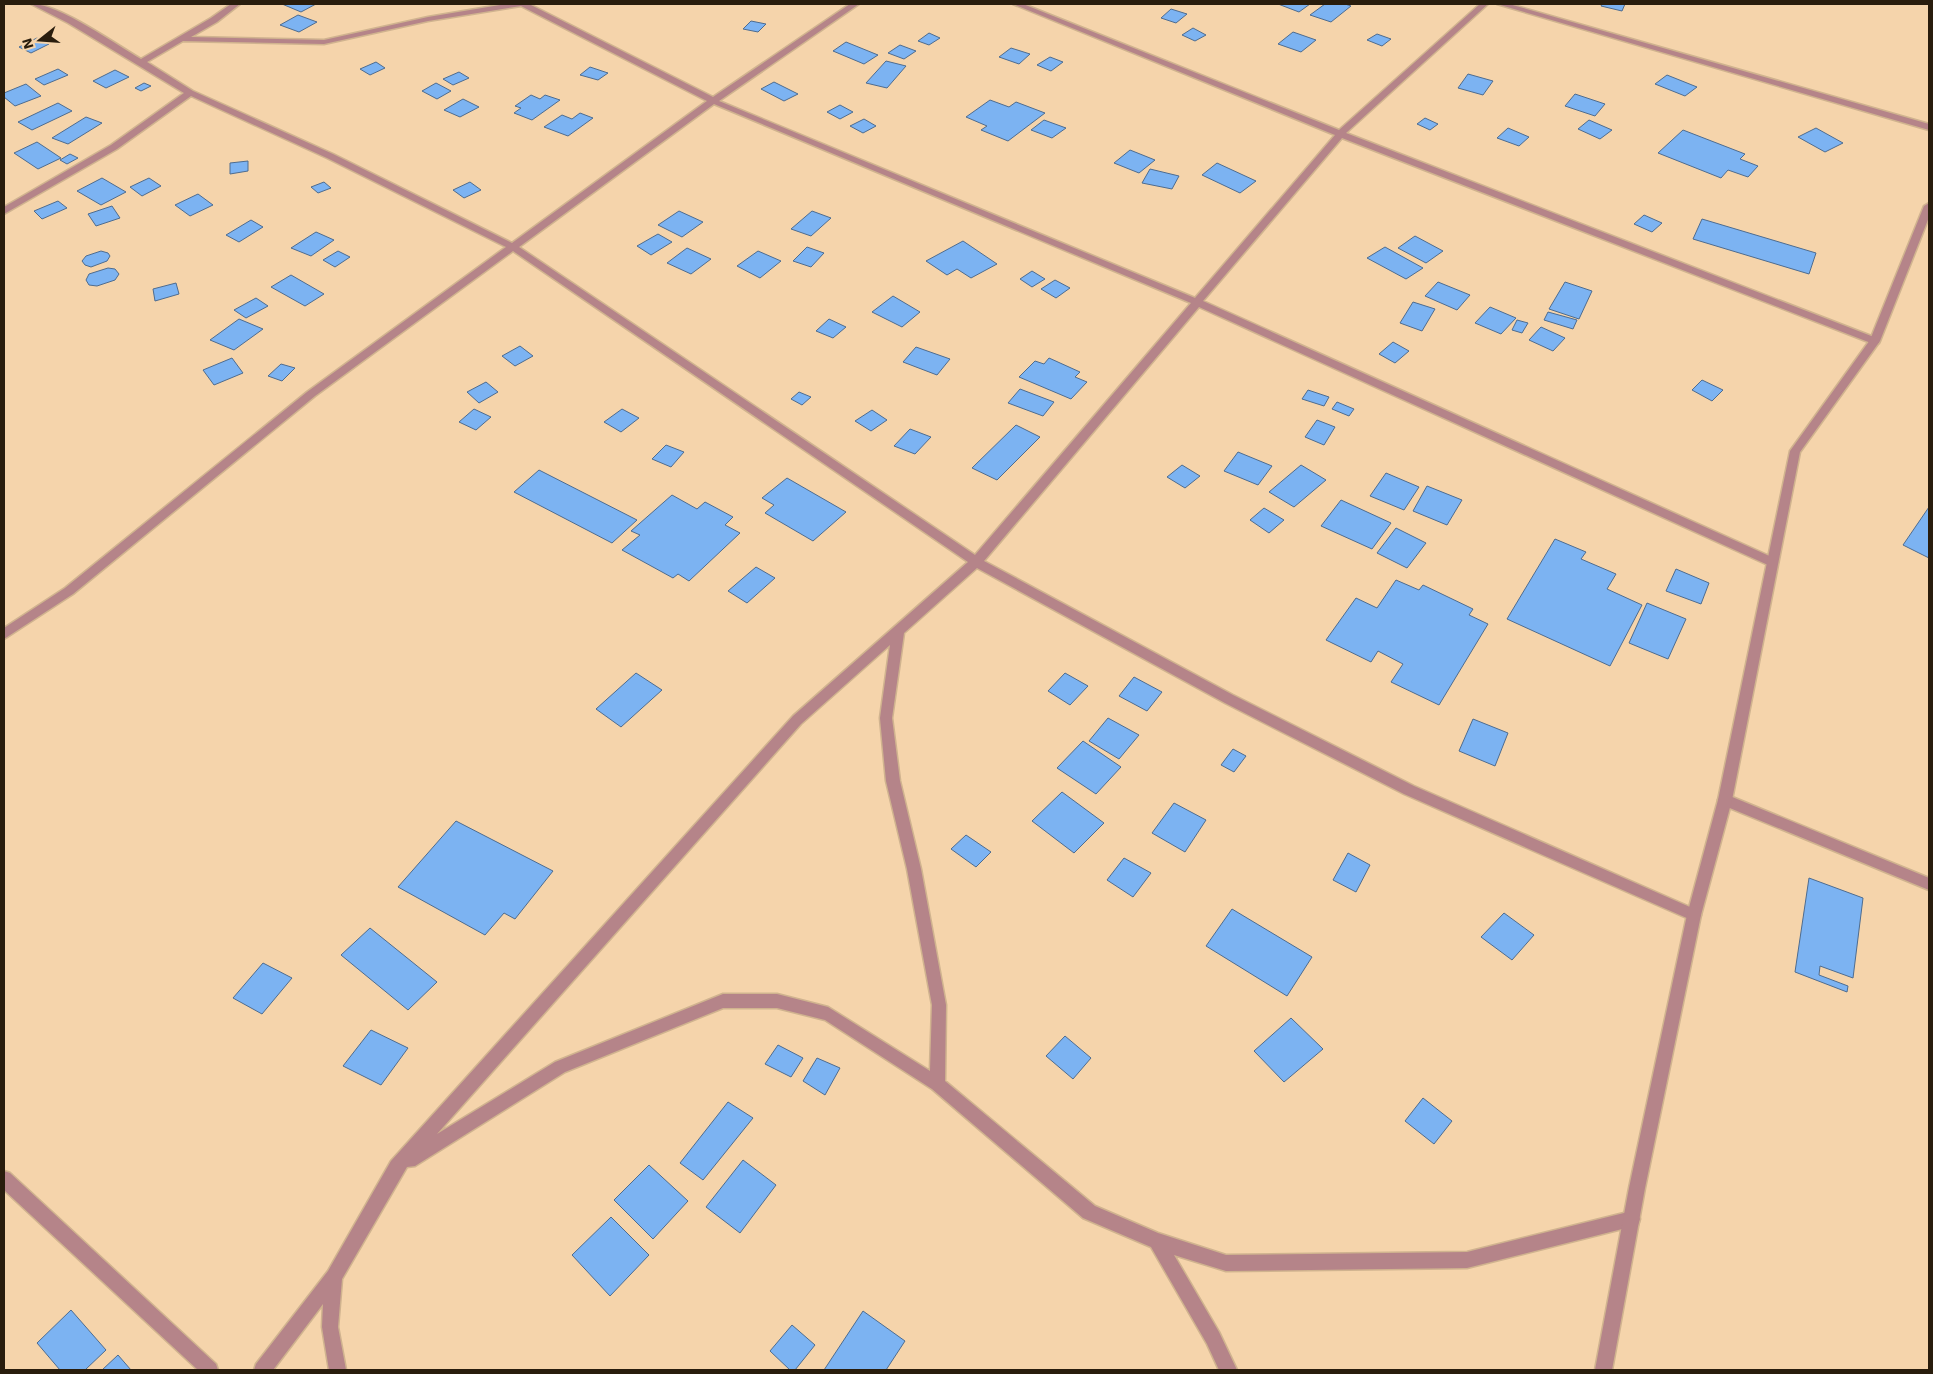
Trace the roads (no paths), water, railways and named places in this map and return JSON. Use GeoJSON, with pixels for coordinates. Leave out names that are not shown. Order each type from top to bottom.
{"type":"FeatureCollection","features":[{"type":"Feature","properties":{"kind":"street"},"geometry":{"type":"LineString","coordinates":[[35,4],[71,21],[190,93],[330,156],[514,247],[976,562],[1229,699],[1410,790],[1694,915]]}},
{"type":"Feature","properties":{"kind":"street"},"geometry":{"type":"LineString","coordinates":[[141,62],[184,39],[236,4]]}},
{"type":"Feature","properties":{"kind":"street"},"geometry":{"type":"LineString","coordinates":[[184,39],[324,42],[428,19],[519,4]]}},
{"type":"Feature","properties":{"kind":"street"},"geometry":{"type":"LineString","coordinates":[[523,4],[713,101],[1199,303],[1772,562]]}},
{"type":"Feature","properties":{"kind":"street"},"geometry":{"type":"LineString","coordinates":[[4,634],[69,591],[311,394],[713,101],[855,4]]}},
{"type":"Feature","properties":{"kind":"street"},"geometry":{"type":"LineString","coordinates":[[1017,4],[1340,134],[1875,341]]}},
{"type":"Feature","properties":{"kind":"street"},"geometry":{"type":"LineString","coordinates":[[262,1370],[334,1276],[397,1167],[797,720],[976,562],[1199,303],[1340,134],[1484,4]]}},
{"type":"Feature","properties":{"kind":"street"},"geometry":{"type":"LineString","coordinates":[[1501,4],[1929,126]]}},
{"type":"Feature","properties":{"kind":"street"},"geometry":{"type":"LineString","coordinates":[[4,211],[37,190],[114,148],[190,93]]}},
{"type":"Feature","properties":{"kind":"street"},"geometry":{"type":"LineString","coordinates":[[1603,1370],[1694,915],[1725,800],[1795,452],[1875,341],[1929,206]]}},
{"type":"Feature","properties":{"kind":"street"},"geometry":{"type":"LineString","coordinates":[[898,631],[886,718],[893,781],[914,868],[939,1005],[937,1084]]}},
{"type":"Feature","properties":{"kind":"street"},"geometry":{"type":"LineString","coordinates":[[1725,800],[1929,884]]}},
{"type":"Feature","properties":{"kind":"street"},"geometry":{"type":"LineString","coordinates":[[397,1167],[560,1066],[723,1001],[777,1001],[828,1014],[937,1084],[1089,1212],[1156,1241],[1226,1263],[1467,1260],[1632,1219]]}},
{"type":"Feature","properties":{"kind":"street"},"geometry":{"type":"LineString","coordinates":[[4,1179],[210,1370]]}},
{"type":"Feature","properties":{"kind":"street"},"geometry":{"type":"LineString","coordinates":[[1156,1241],[1213,1338],[1228,1370]]}},
{"type":"Feature","properties":{"kind":"street"},"geometry":{"type":"LineString","coordinates":[[334,1276],[330,1327],[338,1370]]}}]}
